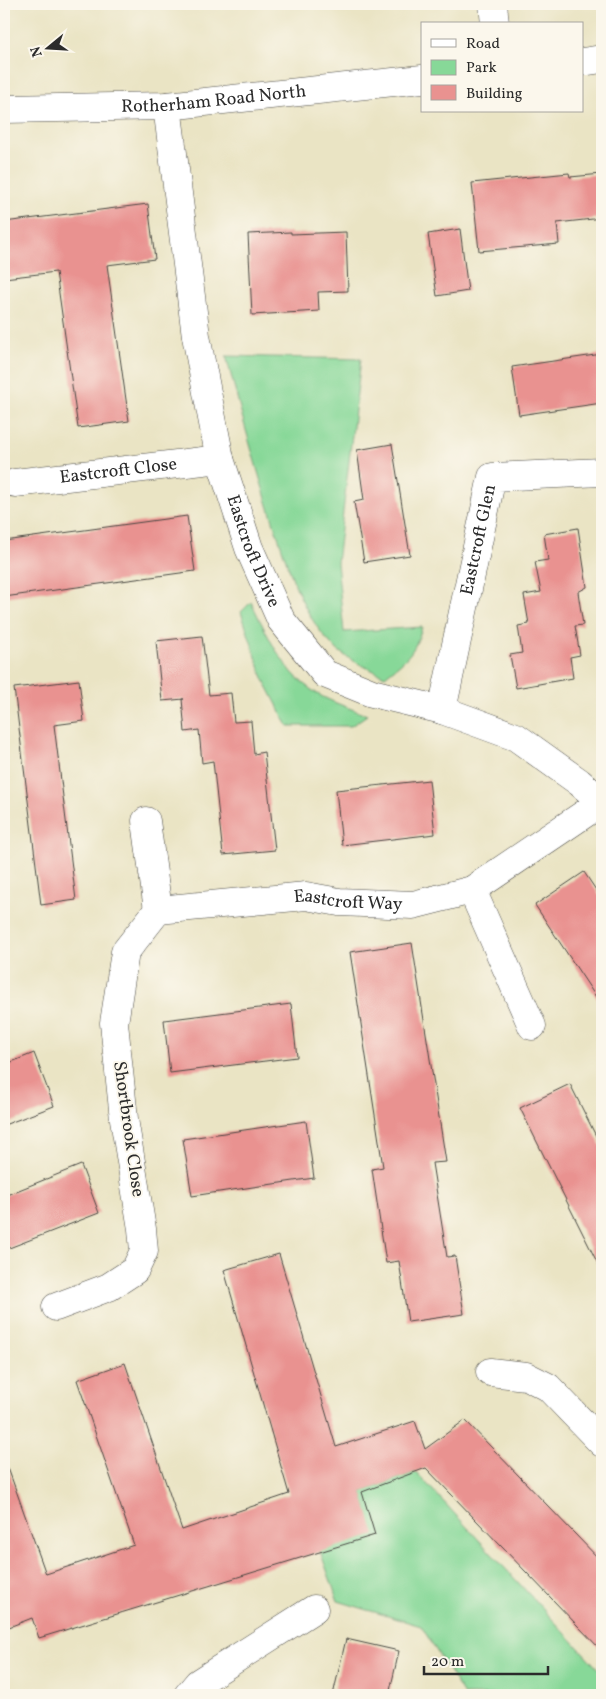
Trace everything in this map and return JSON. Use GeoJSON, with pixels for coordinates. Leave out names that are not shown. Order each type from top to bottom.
{"type":"FeatureCollection","features":[{"type":"Feature","properties":{"kind":"street"},"geometry":{"type":"LineString","coordinates":[[493,4],[495,22]]}},
{"type":"Feature","properties":{"kind":"street"},"geometry":{"type":"LineString","coordinates":[[584,62],[602,59]]}},
{"type":"Feature","properties":{"kind":"street","name":"Rotherham Road North"},"geometry":{"type":"LineString","coordinates":[[4,109],[167,106],[421,80]]}},
{"type":"Feature","properties":{"kind":"street","name":"Eastcroft Drive"},"geometry":{"type":"LineString","coordinates":[[167,106],[196,336],[220,459],[250,548],[281,620],[325,674],[372,693],[442,710],[516,737],[579,782],[602,802]]}},
{"type":"Feature","properties":{"kind":"street","name":"Eastcroft Close"},"geometry":{"type":"LineString","coordinates":[[15,483],[220,459]]}},
{"type":"Feature","properties":{"kind":"street","name":"Eastcroft Glen"},"geometry":{"type":"LineString","coordinates":[[442,710],[492,477],[602,472]]}},
{"type":"Feature","properties":{"kind":"street","name":"Eastcroft Way"},"geometry":{"type":"LineString","coordinates":[[158,910],[306,896],[339,902],[413,905],[472,890],[602,802]]}},
{"type":"Feature","properties":{"kind":"street"},"geometry":{"type":"LineString","coordinates":[[146,821],[158,910]]}},
{"type":"Feature","properties":{"kind":"street"},"geometry":{"type":"LineString","coordinates":[[472,890],[532,1026]]}},
{"type":"Feature","properties":{"kind":"street","name":"Shortbrook Close"},"geometry":{"type":"LineString","coordinates":[[56,1307],[109,1287],[135,1270],[144,1251],[124,1119],[114,1023],[125,952],[158,910]]}},
{"type":"Feature","properties":{"kind":"street"},"geometry":{"type":"LineString","coordinates":[[490,1372],[526,1376],[548,1387],[602,1443]]}},
{"type":"Feature","properties":{"kind":"street"},"geometry":{"type":"LineString","coordinates":[[188,1695],[198,1684],[314,1610]]}},
{"type":"Feature","properties":{"kind":"green space"},"geometry":{"type":"Polygon","coordinates":[[[226,356],[361,359],[337,563],[344,632],[422,627],[416,644],[408,656],[385,676],[358,663],[333,646],[312,619],[304,604],[290,573],[267,503],[226,356]]]}},
{"type":"Feature","properties":{"kind":"green space"},"geometry":{"type":"Polygon","coordinates":[[[251,602],[279,656],[298,679],[323,697],[367,715],[351,726],[288,726],[263,678],[241,612],[251,602]]]}},
{"type":"Feature","properties":{"kind":"green space"},"geometry":{"type":"Polygon","coordinates":[[[416,1472],[602,1673],[602,1695],[464,1695],[421,1626],[338,1601],[320,1551],[374,1535],[362,1492],[416,1472]]]}},
{"type":"Feature","properties":{"kind":"building"},"geometry":{"type":"Polygon","coordinates":[[[569,173],[570,177],[602,174],[602,218],[557,223],[559,244],[479,251],[472,183],[569,173]]]}},
{"type":"Feature","properties":{"kind":"building"},"geometry":{"type":"Polygon","coordinates":[[[148,204],[155,259],[107,265],[129,421],[78,428],[56,272],[4,278],[4,222],[148,204]]]}},
{"type":"Feature","properties":{"kind":"building"},"geometry":{"type":"Polygon","coordinates":[[[460,229],[468,291],[437,296],[428,234],[460,229]]]}},
{"type":"Feature","properties":{"kind":"building"},"geometry":{"type":"Polygon","coordinates":[[[291,232],[291,234],[346,232],[348,291],[318,292],[319,311],[252,315],[248,234],[291,232]]]}},
{"type":"Feature","properties":{"kind":"building"},"geometry":{"type":"Polygon","coordinates":[[[602,354],[602,403],[519,415],[512,367],[602,354]]]}},
{"type":"Feature","properties":{"kind":"building"},"geometry":{"type":"Polygon","coordinates":[[[392,444],[410,555],[364,562],[354,502],[364,500],[357,450],[392,444]]]}},
{"type":"Feature","properties":{"kind":"building"},"geometry":{"type":"Polygon","coordinates":[[[187,516],[195,571],[4,597],[4,541],[187,516]]]}},
{"type":"Feature","properties":{"kind":"building"},"geometry":{"type":"Polygon","coordinates":[[[578,528],[587,587],[578,592],[583,625],[575,626],[580,655],[570,657],[573,678],[516,688],[510,655],[522,653],[518,626],[529,624],[524,595],[541,592],[535,562],[548,560],[544,534],[578,528]]]}},
{"type":"Feature","properties":{"kind":"building"},"geometry":{"type":"Polygon","coordinates":[[[202,636],[209,695],[231,693],[234,722],[251,721],[254,754],[264,752],[275,850],[223,855],[213,761],[202,763],[199,730],[185,732],[182,699],[162,701],[156,641],[202,636]]]}},
{"type":"Feature","properties":{"kind":"building"},"geometry":{"type":"Polygon","coordinates":[[[79,680],[84,721],[54,725],[76,900],[41,905],[14,688],[79,680]]]}},
{"type":"Feature","properties":{"kind":"building"},"geometry":{"type":"Polygon","coordinates":[[[429,780],[435,834],[342,845],[336,790],[429,780]]]}},
{"type":"Feature","properties":{"kind":"building"},"geometry":{"type":"Polygon","coordinates":[[[584,872],[602,899],[602,1006],[535,905],[584,872]]]}},
{"type":"Feature","properties":{"kind":"building"},"geometry":{"type":"Polygon","coordinates":[[[412,943],[446,1162],[432,1163],[447,1257],[455,1256],[464,1314],[408,1322],[399,1261],[386,1263],[372,1169],[383,1167],[350,952],[412,943]]]}},
{"type":"Feature","properties":{"kind":"building"},"geometry":{"type":"Polygon","coordinates":[[[291,1004],[297,1057],[170,1073],[164,1020],[291,1004]]]}},
{"type":"Feature","properties":{"kind":"building"},"geometry":{"type":"Polygon","coordinates":[[[34,1053],[54,1106],[4,1125],[4,1065],[34,1053]]]}},
{"type":"Feature","properties":{"kind":"building"},"geometry":{"type":"Polygon","coordinates":[[[570,1084],[602,1148],[602,1272],[520,1108],[570,1084]]]}},
{"type":"Feature","properties":{"kind":"building"},"geometry":{"type":"Polygon","coordinates":[[[306,1121],[314,1178],[192,1196],[183,1139],[306,1121]]]}},
{"type":"Feature","properties":{"kind":"building"},"geometry":{"type":"Polygon","coordinates":[[[81,1165],[99,1213],[4,1250],[4,1196],[81,1165]]]}},
{"type":"Feature","properties":{"kind":"building"},"geometry":{"type":"Polygon","coordinates":[[[279,1254],[336,1447],[415,1421],[425,1449],[465,1420],[602,1562],[602,1651],[426,1468],[362,1492],[375,1535],[39,1638],[32,1618],[4,1629],[4,1469],[8,1468],[46,1574],[134,1545],[77,1380],[125,1363],[182,1530],[289,1494],[224,1270],[279,1254]]]}},
{"type":"Feature","properties":{"kind":"building"},"geometry":{"type":"Polygon","coordinates":[[[346,1639],[399,1651],[389,1695],[333,1695],[346,1639]]]}}]}
